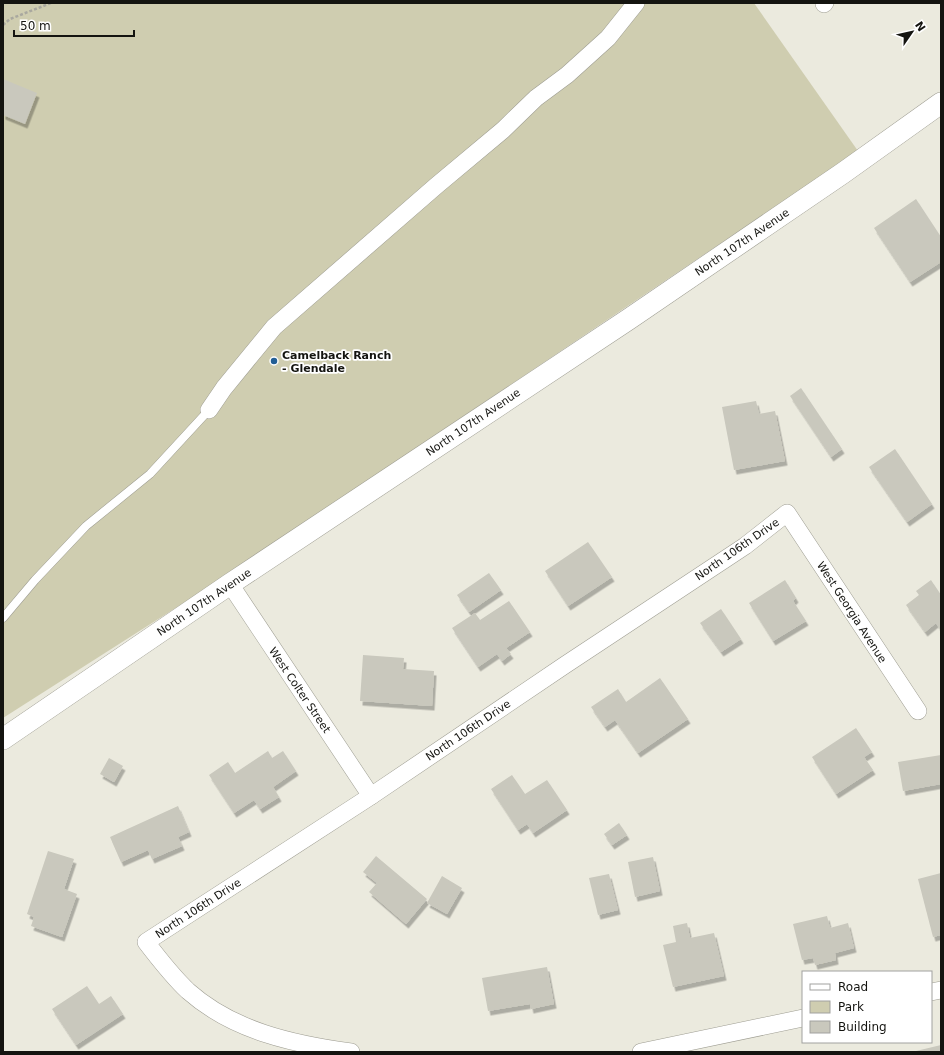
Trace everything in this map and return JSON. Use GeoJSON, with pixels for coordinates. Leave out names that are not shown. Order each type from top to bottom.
{"type":"FeatureCollection","features":[{"type":"Feature","properties":{"kind":"street"},"geometry":{"type":"LineString","coordinates":[[209,410],[224,388],[274,327],[503,130],[536,98],[566,75],[608,38],[636,3]]}},
{"type":"Feature","properties":{"kind":"street","name":"North 107th Avenue"},"geometry":{"type":"LineString","coordinates":[[3,739],[230,584],[629,319],[843,173],[941,104]]}},
{"type":"Feature","properties":{"kind":"street","name":"West Georgia Avenue"},"geometry":{"type":"LineString","coordinates":[[787,513],[918,711]]}},
{"type":"Feature","properties":{"kind":"street","name":"North 106th Drive"},"geometry":{"type":"LineString","coordinates":[[351,1052],[282,1040],[244,1027],[217,1013],[188,991],[165,968],[146,942],[371,796],[745,546],[787,513]]}},
{"type":"Feature","properties":{"kind":"street","name":"West Colter Street"},"geometry":{"type":"LineString","coordinates":[[230,584],[371,796]]}},
{"type":"Feature","properties":{"kind":"street"},"geometry":{"type":"LineString","coordinates":[[641,1052],[802,1018]]}},
{"type":"Feature","properties":{"kind":"lane"},"geometry":{"type":"LineString","coordinates":[[3,618],[35,580],[86,526],[150,474],[209,410]]}},
{"type":"Feature","properties":{"kind":"path"},"geometry":{"type":"LineString","coordinates":[[3,24],[10,19],[51,3]]}},
{"type":"Feature","properties":{"kind":"green space","name":"Camelback Ranch - Glendale"},"geometry":{"type":"Polygon","coordinates":[[[3,3],[754,3],[858,151],[232,572],[3,718],[3,3]]]}},
{"type":"Feature","properties":{"kind":"building"},"geometry":{"type":"Polygon","coordinates":[[[3,79],[37,93],[25,124],[3,115],[3,79]]]}},
{"type":"Feature","properties":{"kind":"building"},"geometry":{"type":"Polygon","coordinates":[[[916,199],[941,237],[941,262],[910,282],[874,228],[916,199]]]}},
{"type":"Feature","properties":{"kind":"building"},"geometry":{"type":"Polygon","coordinates":[[[801,388],[842,449],[831,457],[790,396],[801,388]]]}},
{"type":"Feature","properties":{"kind":"building"},"geometry":{"type":"Polygon","coordinates":[[[756,401],[759,414],[775,411],[785,461],[734,470],[722,407],[756,401]]]}},
{"type":"Feature","properties":{"kind":"building"},"geometry":{"type":"Polygon","coordinates":[[[895,449],[932,504],[907,522],[869,467],[895,449]]]}},
{"type":"Feature","properties":{"kind":"building"},"geometry":{"type":"Polygon","coordinates":[[[588,542],[612,577],[568,606],[545,571],[588,542]]]}},
{"type":"Feature","properties":{"kind":"building"},"geometry":{"type":"Polygon","coordinates":[[[489,573],[501,590],[469,612],[457,595],[489,573]]]}},
{"type":"Feature","properties":{"kind":"building"},"geometry":{"type":"Polygon","coordinates":[[[785,580],[796,598],[793,601],[806,621],[773,641],[749,603],[785,580]]]}},
{"type":"Feature","properties":{"kind":"building"},"geometry":{"type":"Polygon","coordinates":[[[931,580],[941,595],[941,631],[936,623],[925,632],[906,605],[919,595],[916,591],[931,580]]]}},
{"type":"Feature","properties":{"kind":"building"},"geometry":{"type":"Polygon","coordinates":[[[509,601],[530,632],[506,648],[511,654],[502,661],[497,654],[478,667],[452,628],[475,613],[480,620],[509,601]]]}},
{"type":"Feature","properties":{"kind":"building"},"geometry":{"type":"Polygon","coordinates":[[[721,609],[741,639],[721,652],[700,623],[721,609]]]}},
{"type":"Feature","properties":{"kind":"building"},"geometry":{"type":"Polygon","coordinates":[[[363,655],[404,658],[403,669],[434,671],[432,706],[360,701],[363,655]]]}},
{"type":"Feature","properties":{"kind":"building"},"geometry":{"type":"Polygon","coordinates":[[[660,678],[688,719],[638,753],[615,720],[605,727],[591,707],[618,689],[626,702],[660,678]]]}},
{"type":"Feature","properties":{"kind":"building"},"geometry":{"type":"Polygon","coordinates":[[[856,728],[872,752],[864,757],[873,770],[836,794],[812,757],[856,728]]]}},
{"type":"Feature","properties":{"kind":"building"},"geometry":{"type":"Polygon","coordinates":[[[268,751],[272,758],[283,751],[296,771],[273,787],[279,797],[260,809],[254,800],[234,813],[209,775],[228,762],[235,773],[268,751]]]}},
{"type":"Feature","properties":{"kind":"building"},"geometry":{"type":"Polygon","coordinates":[[[941,755],[941,784],[903,791],[898,762],[941,755]]]}},
{"type":"Feature","properties":{"kind":"building"},"geometry":{"type":"Polygon","coordinates":[[[109,758],[123,766],[114,782],[100,774],[109,758]]]}},
{"type":"Feature","properties":{"kind":"building"},"geometry":{"type":"Polygon","coordinates":[[[512,775],[525,794],[547,780],[567,810],[533,833],[527,824],[518,830],[491,789],[512,775]]]}},
{"type":"Feature","properties":{"kind":"building"},"geometry":{"type":"Polygon","coordinates":[[[178,806],[189,832],[178,837],[182,846],[152,859],[148,850],[121,862],[110,837],[178,806]]]}},
{"type":"Feature","properties":{"kind":"building"},"geometry":{"type":"Polygon","coordinates":[[[619,823],[627,835],[612,845],[604,834],[619,823]]]}},
{"type":"Feature","properties":{"kind":"building"},"geometry":{"type":"Polygon","coordinates":[[[48,851],[74,859],[64,889],[77,894],[62,937],[31,926],[34,917],[27,914],[48,851]]]}},
{"type":"Feature","properties":{"kind":"building"},"geometry":{"type":"Polygon","coordinates":[[[376,856],[427,899],[406,924],[369,892],[377,883],[363,872],[376,856]]]}},
{"type":"Feature","properties":{"kind":"building"},"geometry":{"type":"Polygon","coordinates":[[[653,857],[660,891],[635,897],[628,862],[653,857]]]}},
{"type":"Feature","properties":{"kind":"building"},"geometry":{"type":"Polygon","coordinates":[[[941,873],[941,935],[933,937],[918,879],[941,873]]]}},
{"type":"Feature","properties":{"kind":"building"},"geometry":{"type":"Polygon","coordinates":[[[609,874],[618,910],[598,915],[589,878],[609,874]]]}},
{"type":"Feature","properties":{"kind":"building"},"geometry":{"type":"Polygon","coordinates":[[[442,876],[462,888],[447,914],[427,903],[442,876]]]}},
{"type":"Feature","properties":{"kind":"building"},"geometry":{"type":"Polygon","coordinates":[[[827,916],[830,928],[848,923],[854,948],[835,953],[836,960],[815,965],[813,958],[802,960],[793,924],[827,916]]]}},
{"type":"Feature","properties":{"kind":"building"},"geometry":{"type":"Polygon","coordinates":[[[687,923],[690,938],[714,933],[724,976],[673,987],[663,945],[676,942],[673,926],[687,923]]]}},
{"type":"Feature","properties":{"kind":"building"},"geometry":{"type":"Polygon","coordinates":[[[547,967],[554,1004],[531,1009],[530,1004],[488,1011],[482,978],[547,967]]]}},
{"type":"Feature","properties":{"kind":"building"},"geometry":{"type":"Polygon","coordinates":[[[87,986],[99,1004],[111,996],[123,1014],[76,1045],[52,1009],[87,986]]]}},
{"type":"Feature","properties":{"kind":"building"},"geometry":{"type":"Polygon","coordinates":[[[941,1045],[941,1052],[916,1052],[916,1051],[941,1045]]]}},
{"type":"Feature","properties":{"kind":"place","name":"Camelback Ranch - Glendale"},"geometry":{"type":"Point","coordinates":[274,361]}}]}
